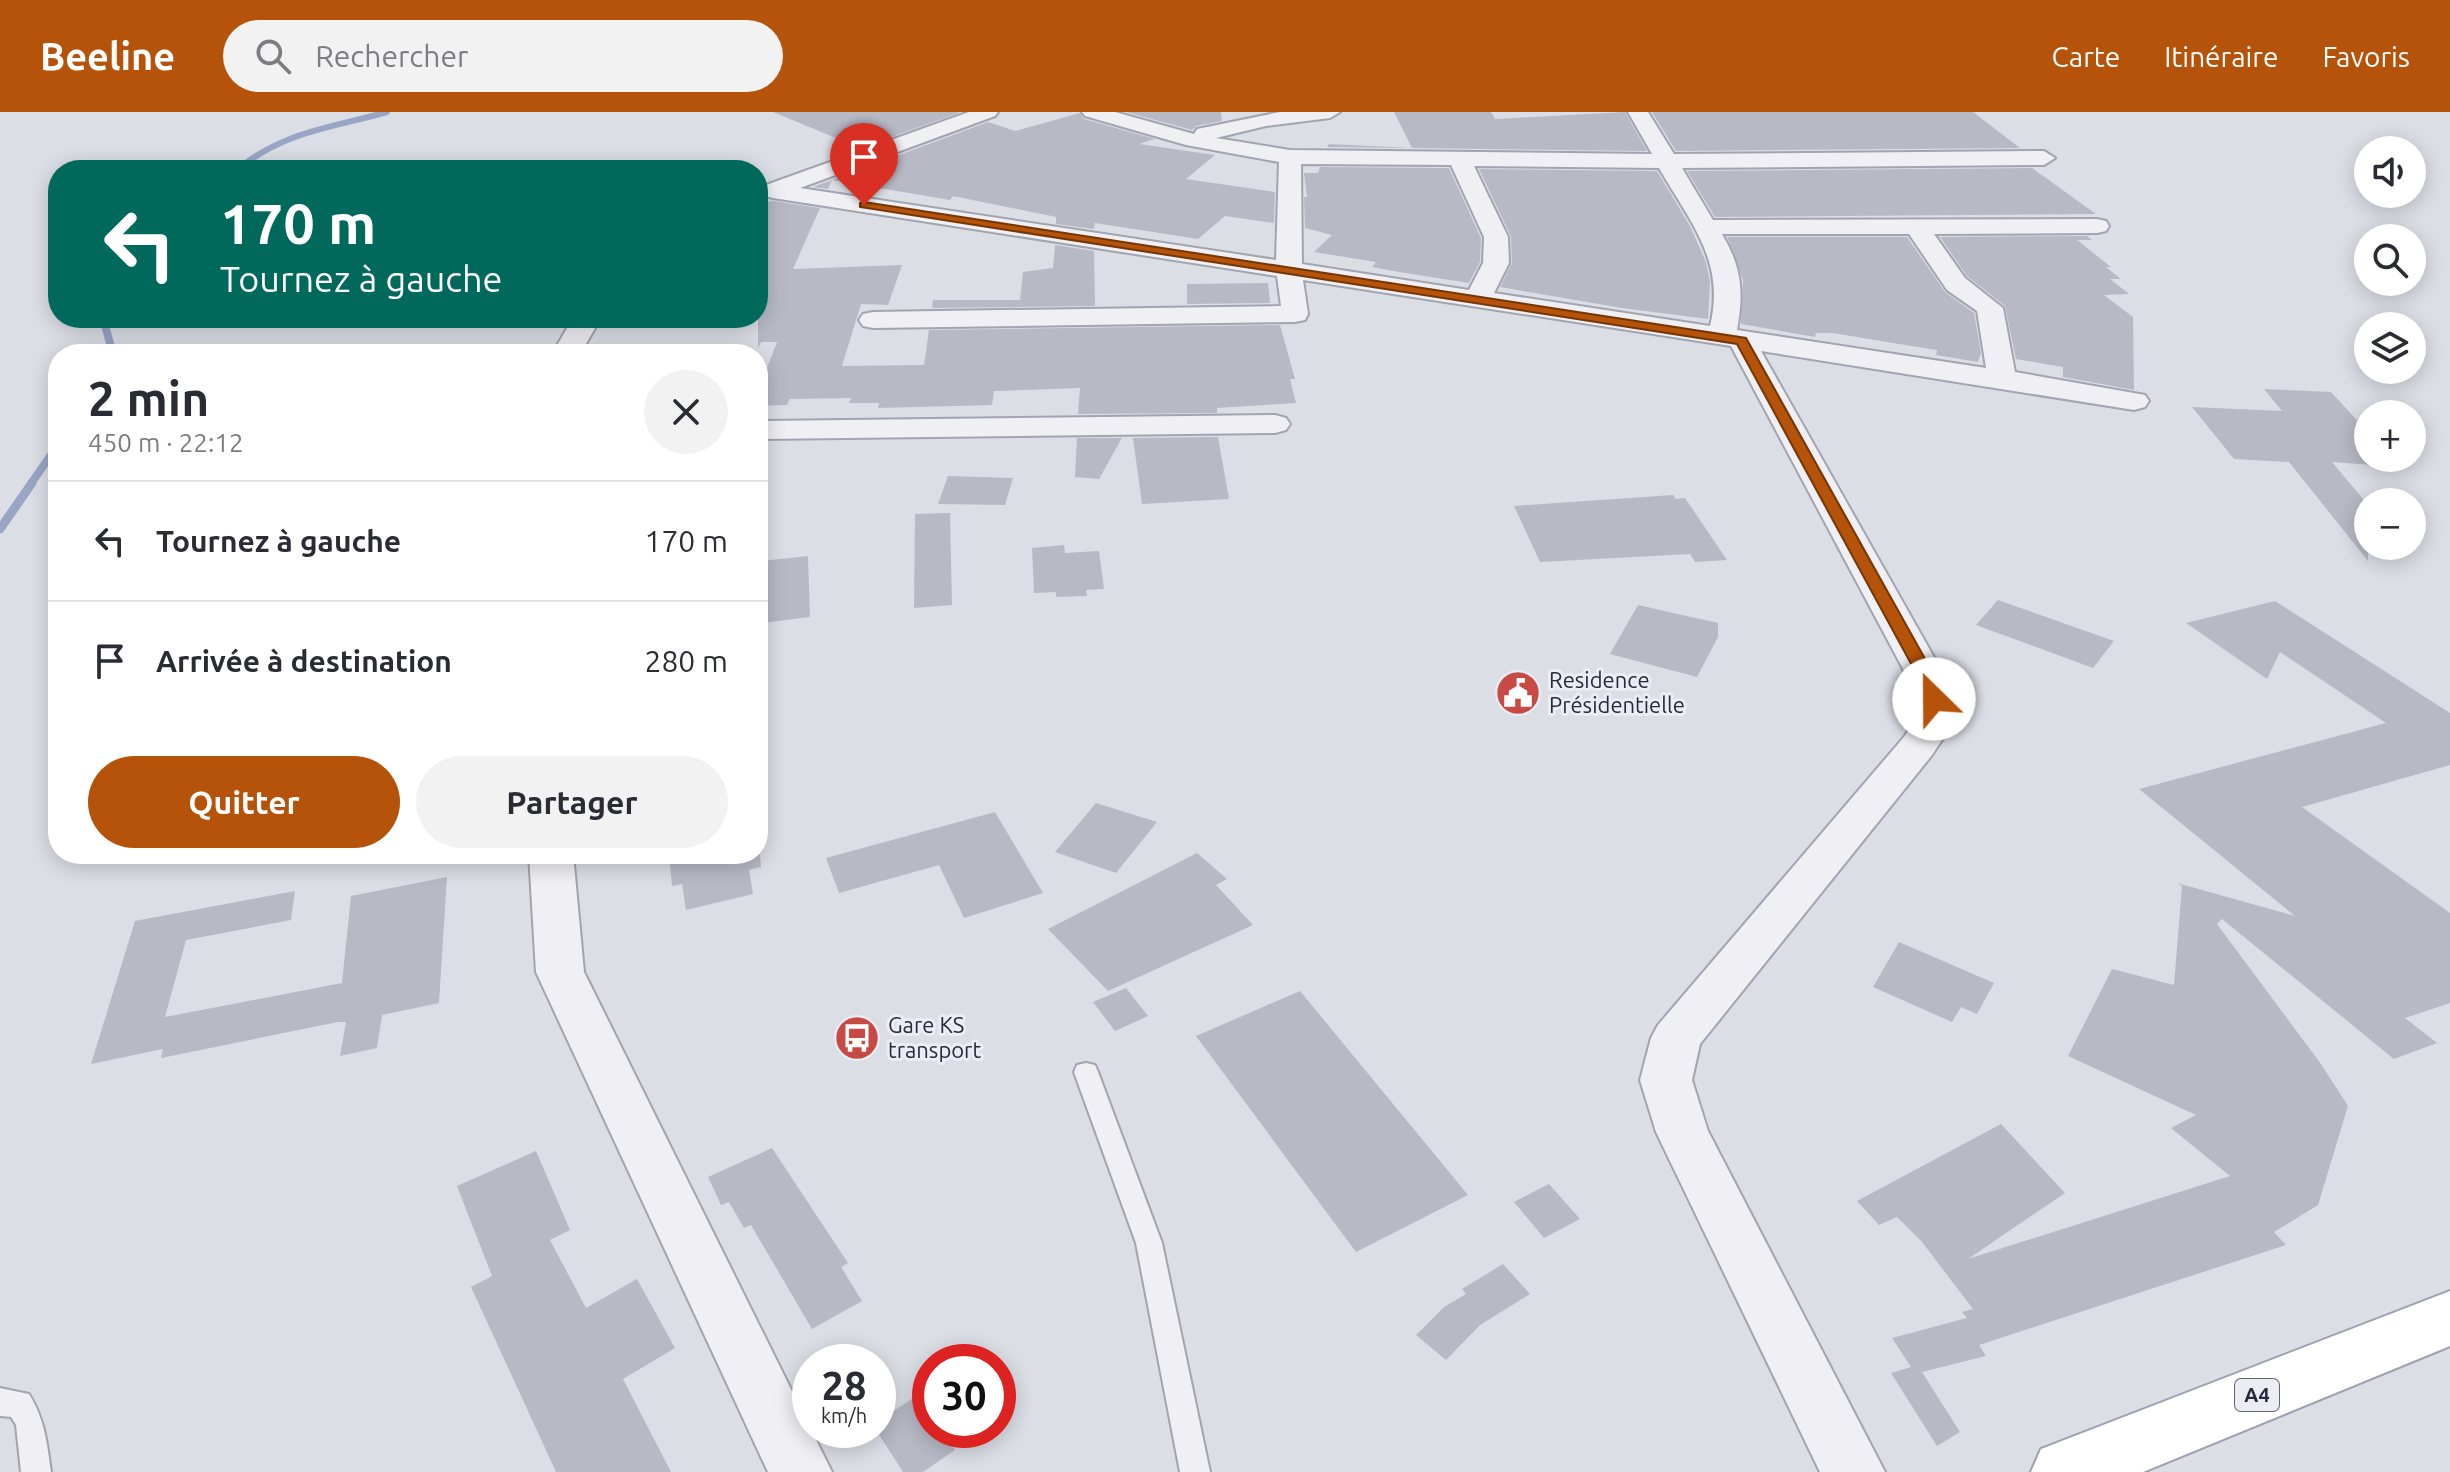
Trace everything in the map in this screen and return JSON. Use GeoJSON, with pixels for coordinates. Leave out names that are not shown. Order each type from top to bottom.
{"type":"FeatureCollection","features":[{"type":"Feature","properties":{"kind":"main road","name":"A4"},"geometry":{"type":"LineString","coordinates":[[2064,1472],[2450,1318]]}},
{"type":"Feature","properties":{"kind":"street"},"geometry":{"type":"LineString","coordinates":[[768,193],[988,112]]}},
{"type":"Feature","properties":{"kind":"street"},"geometry":{"type":"LineString","coordinates":[[1092,112],[1186,139],[1290,157],[1667,161],[2044,158]]}},
{"type":"Feature","properties":{"kind":"street"},"geometry":{"type":"LineString","coordinates":[[1186,139],[1266,120],[1330,112]]}},
{"type":"Feature","properties":{"kind":"street"},"geometry":{"type":"LineString","coordinates":[[1638,112],[1722,255],[1728,279],[1731,339],[1929,682],[1938,716],[1918,746],[1676,1038],[1666,1080],[1682,1132],[1853,1472]]}},
{"type":"Feature","properties":{"kind":"street"},"geometry":{"type":"LineString","coordinates":[[873,320],[1295,314],[1289,271],[1290,157]]}},
{"type":"Feature","properties":{"kind":"street"},"geometry":{"type":"LineString","coordinates":[[1460,160],[1496,237],[1496,263],[1477,300]]}},
{"type":"Feature","properties":{"kind":"street"},"geometry":{"type":"LineString","coordinates":[[768,194],[2134,401]]}},
{"type":"Feature","properties":{"kind":"street"},"geometry":{"type":"LineString","coordinates":[[1916,226],[1956,284],[1990,308],[2002,379]]}},
{"type":"Feature","properties":{"kind":"street"},"geometry":{"type":"LineString","coordinates":[[1708,227],[2097,226]]}},
{"type":"Feature","properties":{"kind":"street"},"geometry":{"type":"LineString","coordinates":[[768,430],[1275,424]]}},
{"type":"Feature","properties":{"kind":"street"},"geometry":{"type":"LineString","coordinates":[[552,864],[560,972],[800,1472]]}},
{"type":"Feature","properties":{"kind":"lane"},"geometry":{"type":"LineString","coordinates":[[1086,1072],[1149,1243],[1195,1472]]}},
{"type":"Feature","properties":{"kind":"lane"},"geometry":{"type":"LineString","coordinates":[[0,1402],[19,1404],[30,1422],[36,1472]]}},
{"type":"Feature","properties":{"kind":"building"},"geometry":{"type":"Polygon","coordinates":[[[773,112],[957,112],[959,113],[860,148],[773,112]]]}},
{"type":"Feature","properties":{"kind":"building"},"geometry":{"type":"Polygon","coordinates":[[[1126,112],[1221,112],[1222,121],[1196,126],[1192,130],[1126,112]]]}},
{"type":"Feature","properties":{"kind":"building"},"geometry":{"type":"Polygon","coordinates":[[[1394,112],[1491,112],[1495,119],[1625,112],[1647,151],[1327,147],[1329,144],[1412,148],[1394,112]]]}},
{"type":"Feature","properties":{"kind":"building"},"geometry":{"type":"Polygon","coordinates":[[[1652,112],[1973,112],[2020,148],[1676,151],[1652,112]]]}},
{"type":"Feature","properties":{"kind":"building"},"geometry":{"type":"Polygon","coordinates":[[[1080,113],[1084,119],[1155,139],[1139,144],[1215,155],[1186,179],[1275,192],[1274,223],[1225,216],[1198,239],[1095,223],[1094,229],[1056,224],[1056,217],[953,196],[950,200],[832,180],[828,189],[813,187],[988,122],[1015,131],[1080,113]]]}},
{"type":"Feature","properties":{"kind":"building"},"geometry":{"type":"Polygon","coordinates":[[[1320,167],[1449,168],[1481,238],[1480,262],[1469,283],[1372,267],[1376,262],[1314,252],[1332,235],[1305,228],[1304,197],[1307,197],[1304,173],[1318,173],[1320,167]]]}},
{"type":"Feature","properties":{"kind":"building"},"geometry":{"type":"Polygon","coordinates":[[[2032,168],[2096,214],[1715,217],[1687,171],[2032,168]]]}},
{"type":"Feature","properties":{"kind":"building"},"geometry":{"type":"Polygon","coordinates":[[[1479,169],[1657,171],[1690,226],[1706,262],[1710,282],[1708,319],[1500,287],[1512,263],[1511,237],[1479,169]]]}},
{"type":"Feature","properties":{"kind":"building"},"geometry":{"type":"Polygon","coordinates":[[[768,202],[820,208],[793,269],[902,265],[888,305],[861,304],[842,366],[924,365],[929,330],[1280,325],[1295,379],[1290,379],[1296,403],[1217,408],[1217,413],[1078,414],[1080,388],[994,391],[992,405],[878,408],[879,403],[849,403],[851,398],[790,399],[787,405],[768,406],[768,365],[777,342],[758,344],[758,328],[768,328],[768,202]]]}},
{"type":"Feature","properties":{"kind":"building"},"geometry":{"type":"Polygon","coordinates":[[[2087,236],[2092,240],[2077,240],[2111,267],[2106,267],[2121,279],[2110,279],[2129,294],[2104,295],[2133,317],[2134,390],[2063,377],[2063,367],[2016,359],[2005,306],[1967,276],[1940,237],[2087,236]]]}},
{"type":"Feature","properties":{"kind":"building"},"geometry":{"type":"Polygon","coordinates":[[[1727,237],[1907,237],[1945,292],[1974,313],[1981,353],[1978,362],[1936,355],[1937,350],[1833,333],[1816,333],[1815,337],[1741,324],[1743,280],[1727,237]]]}},
{"type":"Feature","properties":{"kind":"building"},"geometry":{"type":"Polygon","coordinates":[[[1055,245],[1094,251],[1095,306],[932,308],[933,300],[1020,300],[1023,272],[1053,268],[1055,245]]]}},
{"type":"Feature","properties":{"kind":"building"},"geometry":{"type":"Polygon","coordinates":[[[1268,283],[1270,303],[1187,304],[1187,284],[1268,283]]]}},
{"type":"Feature","properties":{"kind":"building"},"geometry":{"type":"Polygon","coordinates":[[[2264,389],[2331,392],[2354,417],[2354,464],[2332,462],[2354,488],[2354,543],[2289,462],[2234,459],[2192,407],[2282,411],[2264,389]]]}},
{"type":"Feature","properties":{"kind":"building"},"geometry":{"type":"Polygon","coordinates":[[[1218,437],[1229,499],[1142,504],[1133,438],[1218,437]]]}},
{"type":"Feature","properties":{"kind":"building"},"geometry":{"type":"Polygon","coordinates":[[[1077,438],[1122,438],[1099,479],[1075,477],[1077,438]]]}},
{"type":"Feature","properties":{"kind":"building"},"geometry":{"type":"Polygon","coordinates":[[[948,476],[1013,478],[1005,505],[938,504],[948,476]]]}},
{"type":"Feature","properties":{"kind":"building"},"geometry":{"type":"Polygon","coordinates":[[[1673,495],[1676,499],[1685,498],[1727,560],[1695,562],[1690,554],[1540,562],[1514,506],[1673,495]]]}},
{"type":"Feature","properties":{"kind":"building"},"geometry":{"type":"Polygon","coordinates":[[[950,513],[952,605],[914,608],[915,514],[950,513]]]}},
{"type":"Feature","properties":{"kind":"building"},"geometry":{"type":"Polygon","coordinates":[[[1064,545],[1065,553],[1099,551],[1104,589],[1086,590],[1087,596],[1056,597],[1056,592],[1034,593],[1032,548],[1064,545]]]}},
{"type":"Feature","properties":{"kind":"building"},"geometry":{"type":"Polygon","coordinates":[[[808,556],[810,617],[768,622],[768,560],[808,556]]]}},
{"type":"Feature","properties":{"kind":"building"},"geometry":{"type":"Polygon","coordinates":[[[1998,600],[2114,641],[2093,668],[1976,625],[1998,600]]]}},
{"type":"Feature","properties":{"kind":"building"},"geometry":{"type":"Polygon","coordinates":[[[2275,601],[2450,713],[2450,765],[2302,807],[2450,913],[2450,1003],[2405,1018],[2437,1043],[2394,1059],[2222,919],[2217,924],[2321,1064],[2348,1106],[2318,1205],[2274,1232],[2286,1245],[1979,1345],[1986,1356],[1922,1372],[1960,1432],[1937,1446],[1891,1373],[1911,1367],[1892,1338],[1967,1318],[1962,1312],[1973,1309],[1922,1242],[1897,1217],[1879,1225],[1857,1201],[2001,1124],[2065,1193],[1968,1259],[2230,1176],[2171,1128],[2196,1115],[2068,1056],[2112,969],[2174,985],[2182,886],[2177,883],[2295,916],[2139,789],[2386,723],[2280,652],[2267,679],[2186,623],[2275,601]]]}},
{"type":"Feature","properties":{"kind":"building"},"geometry":{"type":"Polygon","coordinates":[[[1638,605],[1718,623],[1718,637],[1697,677],[1610,654],[1638,605]]]}},
{"type":"Feature","properties":{"kind":"building"},"geometry":{"type":"Polygon","coordinates":[[[1096,803],[1157,822],[1116,873],[1055,852],[1096,803]]]}},
{"type":"Feature","properties":{"kind":"building"},"geometry":{"type":"Polygon","coordinates":[[[995,812],[1043,893],[964,918],[939,865],[839,893],[826,858],[995,812]]]}},
{"type":"Feature","properties":{"kind":"building"},"geometry":{"type":"Polygon","coordinates":[[[1197,853],[1227,879],[1216,885],[1253,925],[1108,991],[1048,929],[1197,853]]]}},
{"type":"Feature","properties":{"kind":"building"},"geometry":{"type":"Polygon","coordinates":[[[670,864],[761,864],[761,867],[749,870],[753,894],[686,910],[682,884],[672,886],[670,864]]]}},
{"type":"Feature","properties":{"kind":"building"},"geometry":{"type":"Polygon","coordinates":[[[447,877],[439,1003],[382,1015],[377,1048],[340,1056],[346,1022],[338,1022],[161,1058],[163,1049],[91,1064],[135,921],[295,891],[291,920],[186,940],[165,1017],[342,983],[351,896],[447,877]]]}},
{"type":"Feature","properties":{"kind":"building"},"geometry":{"type":"Polygon","coordinates":[[[1899,942],[1994,983],[1977,1014],[1961,1007],[1952,1022],[1873,987],[1899,942]]]}},
{"type":"Feature","properties":{"kind":"building"},"geometry":{"type":"Polygon","coordinates":[[[1126,988],[1148,1016],[1115,1031],[1093,1002],[1126,988]]]}},
{"type":"Feature","properties":{"kind":"building"},"geometry":{"type":"Polygon","coordinates":[[[1300,991],[1468,1195],[1356,1252],[1196,1036],[1300,991]]]}},
{"type":"Feature","properties":{"kind":"building"},"geometry":{"type":"Polygon","coordinates":[[[772,1148],[848,1263],[841,1267],[862,1301],[812,1329],[751,1225],[744,1228],[729,1202],[721,1205],[708,1177],[772,1148]]]}},
{"type":"Feature","properties":{"kind":"building"},"geometry":{"type":"Polygon","coordinates":[[[536,1151],[570,1230],[550,1240],[586,1308],[637,1279],[675,1348],[623,1379],[671,1472],[556,1472],[471,1287],[492,1276],[457,1186],[536,1151]]]}},
{"type":"Feature","properties":{"kind":"building"},"geometry":{"type":"Polygon","coordinates":[[[1549,1184],[1580,1219],[1544,1238],[1514,1202],[1549,1184]]]}},
{"type":"Feature","properties":{"kind":"building"},"geometry":{"type":"Polygon","coordinates":[[[1503,1264],[1530,1294],[1480,1325],[1446,1360],[1416,1335],[1444,1307],[1466,1294],[1462,1289],[1503,1264]]]}},
{"type":"Feature","properties":{"kind":"building"},"geometry":{"type":"Polygon","coordinates":[[[912,1399],[912,1448],[955,1450],[923,1472],[903,1472],[888,1448],[896,1448],[896,1409],[912,1399]]]}},
{"type":"Feature","properties":{"kind":"waterway"},"geometry":{"type":"LineString","coordinates":[[251,160],[290,139],[387,112]]}},
{"type":"Feature","properties":{"kind":"waterway"},"geometry":{"type":"LineString","coordinates":[[106,328],[110,344]]}},
{"type":"Feature","properties":{"kind":"waterway"},"geometry":{"type":"LineString","coordinates":[[30,485],[48,459]]}},
{"type":"Feature","properties":{"kind":"waterway"},"geometry":{"type":"LineString","coordinates":[[0,529],[32,483]]}},
{"type":"Feature","properties":{"kind":"place","name":"Residence Présidentielle"},"geometry":{"type":"Point","coordinates":[1518,693]}},
{"type":"Feature","properties":{"kind":"place","name":"Gare KS transport"},"geometry":{"type":"Point","coordinates":[857,1038]}},
{"type":"Feature","properties":{"kind":"route"},"geometry":{"type":"LineString","coordinates":[[864,205],[1742,341],[1929,682],[1934,699]]}}]}
